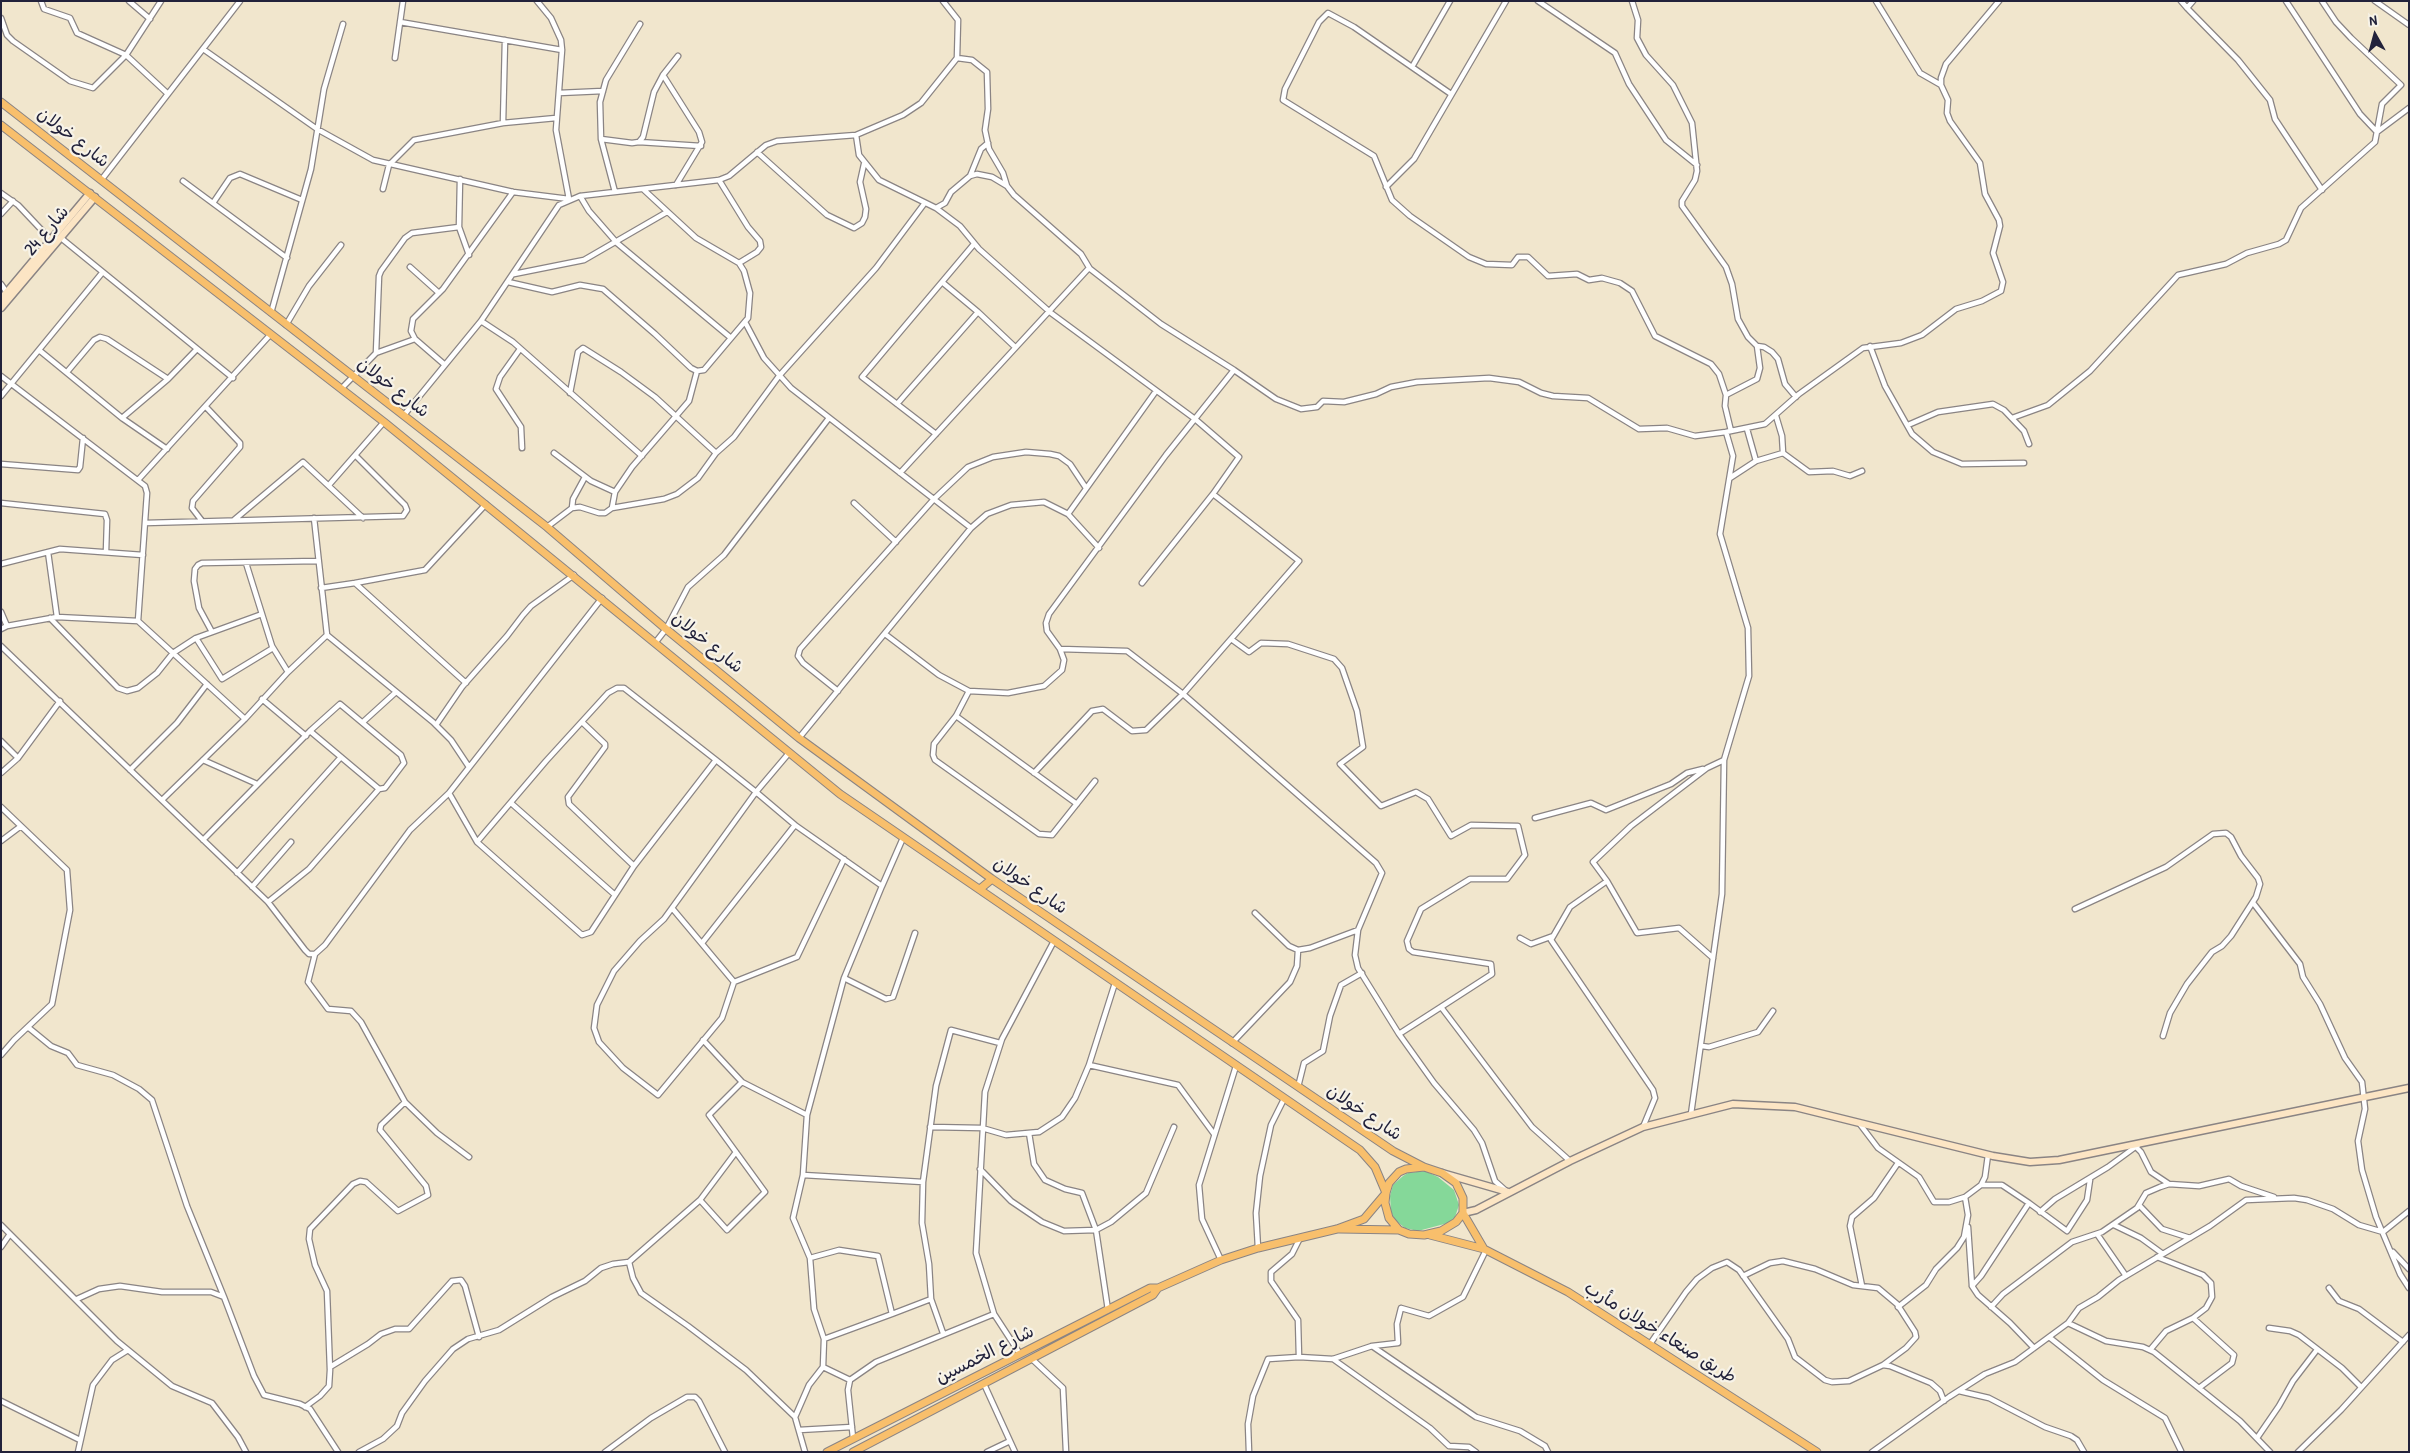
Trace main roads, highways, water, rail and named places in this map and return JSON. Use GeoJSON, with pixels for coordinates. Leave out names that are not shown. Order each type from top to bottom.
{"type":"FeatureCollection","features":[{"type":"Feature","properties":{"kind":"main road","name":"شارع خولان"},"geometry":{"type":"LineString","coordinates":[[1,102],[547,527],[666,629],[799,738],[992,879],[1393,1151],[1424,1167]]}},
{"type":"Feature","properties":{"kind":"main road","name":"شارع خولان"},"geometry":{"type":"LineString","coordinates":[[1,125],[93,195],[270,336],[384,422],[574,575],[840,794],[1368,1158],[1375,1166],[1386,1193]]}},
{"type":"Feature","properties":{"kind":"main road"},"geometry":{"type":"LineString","coordinates":[[980,889],[992,879]]}},
{"type":"Feature","properties":{"kind":"main road"},"geometry":{"type":"LineString","coordinates":[[1463,1213],[1450,1227],[1430,1235],[1416,1235],[1398,1230],[1391,1223],[1386,1212],[1386,1193],[1389,1184],[1399,1172],[1406,1169],[1424,1167],[1442,1173],[1456,1183],[1461,1191],[1464,1203],[1463,1213],[1485,1249]]}},
{"type":"Feature","properties":{"kind":"main road","name":"شارع الخمسين"},"geometry":{"type":"LineString","coordinates":[[826,1452],[836,1450],[853,1438],[1150,1288],[1158,1288],[1221,1260],[1258,1248],[1337,1229],[1364,1219],[1386,1193]]}},
{"type":"Feature","properties":{"kind":"main road","name":"شارع الخمسين"},"geometry":{"type":"LineString","coordinates":[[1337,1229],[1398,1230]]}},
{"type":"Feature","properties":{"kind":"main road","name":"طريق صنعاء خولان مأرب"},"geometry":{"type":"LineString","coordinates":[[1430,1235],[1485,1249],[1568,1292],[1817,1452]]}},
{"type":"Feature","properties":{"kind":"main road","name":"شارع الخمسين"},"geometry":{"type":"LineString","coordinates":[[853,1452],[1033,1360],[1153,1295],[1158,1288]]}}]}
